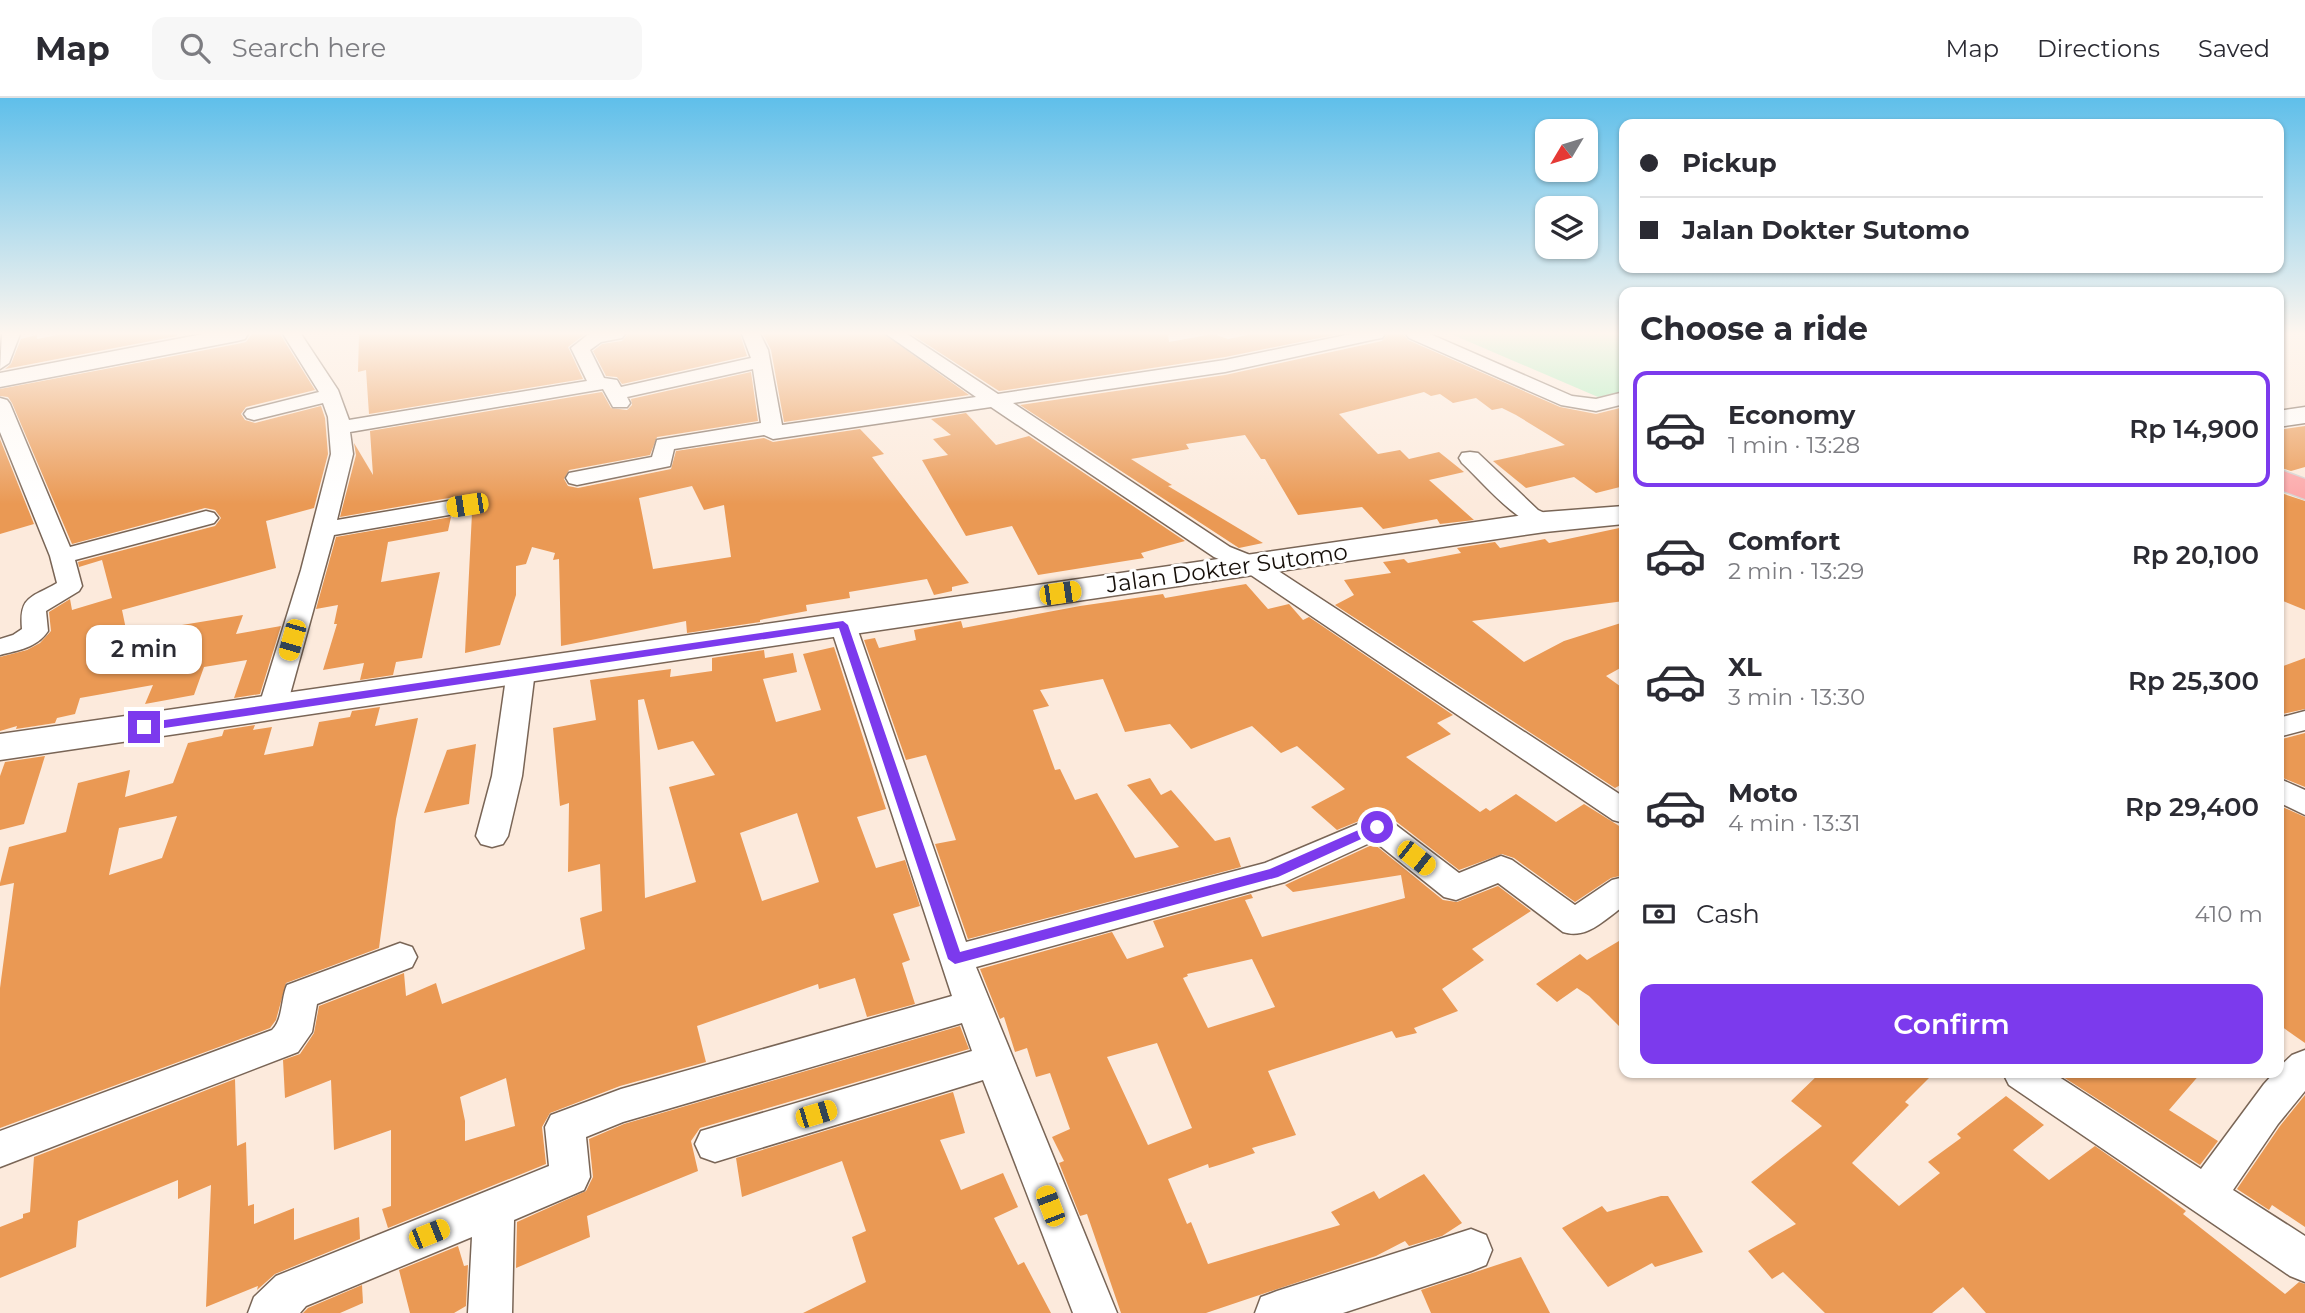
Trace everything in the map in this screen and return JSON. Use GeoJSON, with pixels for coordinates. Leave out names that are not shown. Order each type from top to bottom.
{"type":"FeatureCollection","features":[{"type":"Feature","properties":{"kind":"highway"},"geometry":{"type":"LineString","coordinates":[[2284,481],[2305,490]]}},
{"type":"Feature","properties":{"kind":"main road","name":"Jalan Dokter Sutomo"},"geometry":{"type":"LineString","coordinates":[[0,747],[1251,564],[1545,522],[1619,515]]}},
{"type":"Feature","properties":{"kind":"street"},"geometry":{"type":"LineString","coordinates":[[272,709],[340,468],[342,454],[339,428],[327,391]]}},
{"type":"Feature","properties":{"kind":"street"},"geometry":{"type":"LineString","coordinates":[[339,428],[626,391]]}},
{"type":"Feature","properties":{"kind":"street"},"geometry":{"type":"LineString","coordinates":[[765,391],[773,433],[1051,391]]}},
{"type":"Feature","properties":{"kind":"street"},"geometry":{"type":"LineString","coordinates":[[980,391],[1222,552],[1251,564],[1619,809]]}},
{"type":"Feature","properties":{"kind":"street"},"geometry":{"type":"LineString","coordinates":[[1544,391],[1568,401],[1596,405],[1619,399]]}},
{"type":"Feature","properties":{"kind":"street"},"geometry":{"type":"LineString","coordinates":[[254,414],[330,395]]}},
{"type":"Feature","properties":{"kind":"street"},"geometry":{"type":"LineString","coordinates":[[0,404],[62,556],[70,586],[33,608],[35,631],[22,641],[0,647]]}},
{"type":"Feature","properties":{"kind":"street"},"geometry":{"type":"LineString","coordinates":[[2284,418],[2305,415]]}},
{"type":"Feature","properties":{"kind":"street"},"geometry":{"type":"LineString","coordinates":[[577,478],[662,461],[664,444],[771,428]]}},
{"type":"Feature","properties":{"kind":"street"},"geometry":{"type":"LineString","coordinates":[[1470,458],[1530,516],[1545,522]]}},
{"type":"Feature","properties":{"kind":"street"},"geometry":{"type":"LineString","coordinates":[[321,530],[467,505]]}},
{"type":"Feature","properties":{"kind":"street"},"geometry":{"type":"LineString","coordinates":[[62,556],[206,518]]}},
{"type":"Feature","properties":{"kind":"street"},"geometry":{"type":"LineString","coordinates":[[843,625],[955,959],[1095,1313]]}},
{"type":"Feature","properties":{"kind":"street"},"geometry":{"type":"LineString","coordinates":[[492,836],[507,776],[522,671]]}},
{"type":"Feature","properties":{"kind":"street"},"geometry":{"type":"LineString","coordinates":[[2284,726],[2305,720]]}},
{"type":"Feature","properties":{"kind":"street"},"geometry":{"type":"LineString","coordinates":[[2284,792],[2305,804]]}},
{"type":"Feature","properties":{"kind":"street"},"geometry":{"type":"LineString","coordinates":[[955,959],[1273,873],[1377,827],[1456,888],[1501,868],[1575,923],[1619,892]]}},
{"type":"Feature","properties":{"kind":"street"},"geometry":{"type":"LineString","coordinates":[[0,1149],[281,1044],[294,1032],[300,995],[400,957]]}},
{"type":"Feature","properties":{"kind":"street"},"geometry":{"type":"LineString","coordinates":[[270,1313],[290,1291],[570,1177],[565,1127],[621,1107],[973,1005]]}},
{"type":"Feature","properties":{"kind":"street"},"geometry":{"type":"LineString","coordinates":[[715,1144],[994,1061]]}},
{"type":"Feature","properties":{"kind":"street"},"geometry":{"type":"LineString","coordinates":[[2206,1195],[2284,1086],[2305,1066]]}},
{"type":"Feature","properties":{"kind":"street"},"geometry":{"type":"LineString","coordinates":[[2030,1078],[2305,1261]]}},
{"type":"Feature","properties":{"kind":"street"},"geometry":{"type":"LineString","coordinates":[[490,1313],[494,1208]]}},
{"type":"Feature","properties":{"kind":"street"},"geometry":{"type":"LineString","coordinates":[[1277,1313],[1471,1250]]}},
{"type":"Feature","properties":{"kind":"green space"},"geometry":{"type":"Polygon","coordinates":[[[1583,391],[1619,391],[1619,392],[1598,397],[1583,391]]]}},
{"type":"Feature","properties":{"kind":"building"},"geometry":{"type":"Polygon","coordinates":[[[0,391],[312,391],[246,407],[241,414],[245,420],[255,423],[321,406],[325,418],[328,454],[314,508],[266,521],[276,568],[122,610],[127,634],[243,615],[236,634],[281,626],[260,694],[234,698],[247,660],[204,667],[194,695],[145,704],[153,685],[80,698],[75,714],[57,718],[55,723],[16,729],[17,726],[0,731],[0,657],[27,650],[40,643],[51,631],[49,612],[70,599],[72,610],[112,598],[102,560],[79,567],[78,562],[215,526],[221,518],[215,510],[205,508],[72,544],[12,403],[8,397],[0,396],[0,391]]]}},
{"type":"Feature","properties":{"kind":"building"},"geometry":{"type":"Polygon","coordinates":[[[367,391],[511,391],[369,414],[367,391]]]}},
{"type":"Feature","properties":{"kind":"building"},"geometry":{"type":"Polygon","coordinates":[[[668,391],[754,391],[758,421],[657,437],[650,455],[569,470],[564,479],[568,486],[578,488],[671,469],[676,451],[764,438],[773,442],[860,429],[884,454],[872,457],[969,583],[934,595],[927,579],[849,592],[850,598],[806,605],[807,611],[760,622],[687,633],[686,621],[561,646],[559,559],[553,560],[555,553],[532,547],[526,564],[516,566],[516,595],[500,645],[465,653],[472,513],[479,506],[476,499],[466,495],[340,517],[356,455],[354,443],[373,475],[370,431],[602,392],[611,408],[627,410],[632,405],[631,399],[668,391]],[[692,486],[639,498],[653,569],[731,557],[724,505],[704,510],[692,486]]]}},
{"type":"Feature","properties":{"kind":"building"},"geometry":{"type":"Polygon","coordinates":[[[778,391],[963,391],[969,395],[784,422],[778,391]]]}},
{"type":"Feature","properties":{"kind":"building"},"geometry":{"type":"Polygon","coordinates":[[[1118,391],[1523,391],[1560,407],[1596,414],[1619,408],[1619,487],[1596,493],[1574,477],[1526,488],[1493,461],[1565,445],[1516,415],[1502,408],[1492,410],[1476,398],[1453,403],[1440,394],[1431,396],[1424,392],[1339,414],[1378,454],[1400,450],[1409,459],[1439,452],[1464,472],[1429,480],[1474,520],[1440,524],[1437,519],[1383,529],[1362,507],[1298,515],[1265,459],[1261,459],[1245,435],[1186,444],[1189,449],[1131,459],[1172,485],[1168,486],[1263,543],[1239,548],[1020,405],[1118,391]]]}},
{"type":"Feature","properties":{"kind":"building"},"geometry":{"type":"Polygon","coordinates":[[[966,413],[996,445],[1029,436],[1185,541],[1141,553],[1144,558],[1038,575],[1012,526],[966,536],[922,460],[948,455],[933,439],[951,435],[931,419],[966,413]]]}},
{"type":"Feature","properties":{"kind":"building"},"geometry":{"type":"Polygon","coordinates":[[[2305,426],[2305,467],[2291,471],[2284,469],[2284,429],[2305,426]]]}},
{"type":"Feature","properties":{"kind":"building"},"geometry":{"type":"Polygon","coordinates":[[[0,439],[34,524],[0,534],[0,439]]]}},
{"type":"Feature","properties":{"kind":"building"},"geometry":{"type":"Polygon","coordinates":[[[2284,494],[2305,501],[2305,610],[2284,601],[2284,494]]]}},
{"type":"Feature","properties":{"kind":"building"},"geometry":{"type":"Polygon","coordinates":[[[451,517],[448,531],[388,542],[381,582],[440,572],[422,658],[396,662],[393,675],[360,680],[364,663],[323,670],[337,624],[334,624],[338,605],[316,609],[336,537],[451,517]]]}},
{"type":"Feature","properties":{"kind":"building"},"geometry":{"type":"Polygon","coordinates":[[[1619,528],[1619,602],[1472,621],[1524,662],[1564,641],[1619,624],[1619,669],[1606,676],[1619,685],[1619,786],[1615,788],[1335,605],[1354,595],[1344,580],[1391,573],[1383,562],[1404,559],[1408,563],[1461,553],[1457,548],[1495,542],[1500,548],[1545,539],[1549,543],[1619,528]]]}},
{"type":"Feature","properties":{"kind":"building"},"geometry":{"type":"Polygon","coordinates":[[[1246,584],[1268,609],[1289,604],[1303,620],[1309,617],[1453,715],[1437,723],[1451,734],[1406,757],[1480,812],[1486,808],[1490,811],[1516,794],[1556,822],[1584,804],[1619,826],[1619,876],[1611,878],[1575,902],[1514,858],[1502,854],[1459,870],[1389,816],[1376,814],[1337,830],[1311,807],[1345,789],[1297,746],[1281,753],[1252,726],[1191,749],[1170,724],[1125,732],[1103,679],[1040,690],[1049,706],[1033,710],[1055,770],[1060,769],[1075,800],[1097,793],[1135,858],[1179,847],[1127,785],[1150,778],[1161,795],[1171,790],[1215,841],[1230,837],[1241,867],[968,939],[935,844],[956,840],[926,755],[906,760],[864,640],[875,638],[879,648],[916,640],[914,630],[961,621],[963,628],[1080,606],[1163,594],[1165,598],[1246,584]]]}},
{"type":"Feature","properties":{"kind":"building"},"geometry":{"type":"Polygon","coordinates":[[[834,647],[886,809],[857,817],[876,868],[905,860],[920,906],[893,914],[910,960],[902,963],[915,1004],[867,1017],[855,978],[819,989],[818,984],[697,1026],[706,1062],[620,1086],[550,1113],[542,1127],[546,1164],[388,1228],[382,1209],[391,1206],[391,1130],[334,1150],[331,1080],[285,1098],[283,1060],[300,1054],[314,1033],[319,1006],[404,973],[406,996],[436,983],[442,1004],[585,949],[580,918],[602,911],[600,864],[568,872],[569,803],[560,806],[553,728],[596,720],[590,680],[671,669],[670,677],[712,671],[712,658],[764,650],[765,658],[793,653],[797,672],[763,679],[776,722],[821,710],[803,654],[834,647]],[[644,699],[638,700],[645,898],[696,882],[669,787],[715,775],[693,741],[658,750],[644,699]],[[797,813],[740,833],[762,901],[819,882],[797,813]],[[506,1078],[460,1097],[465,1121],[465,1141],[515,1126],[506,1078]]]}},
{"type":"Feature","properties":{"kind":"building"},"geometry":{"type":"Polygon","coordinates":[[[2305,658],[2305,709],[2284,714],[2284,666],[2305,658]]]}},
{"type":"Feature","properties":{"kind":"building"},"geometry":{"type":"Polygon","coordinates":[[[380,707],[375,726],[418,718],[396,819],[379,948],[286,983],[276,1020],[270,1028],[0,1128],[0,988],[14,883],[0,886],[0,883],[9,847],[66,832],[78,783],[130,770],[125,797],[173,783],[188,743],[222,736],[224,730],[255,725],[253,730],[272,727],[264,755],[313,746],[319,722],[350,717],[352,711],[380,707]],[[177,816],[119,828],[109,875],[162,858],[177,816]]]}},
{"type":"Feature","properties":{"kind":"building"},"geometry":{"type":"Polygon","coordinates":[[[2305,733],[2305,787],[2284,778],[2284,738],[2305,733]]]}},
{"type":"Feature","properties":{"kind":"building"},"geometry":{"type":"Polygon","coordinates":[[[476,744],[469,804],[424,813],[447,750],[476,744]]]}},
{"type":"Feature","properties":{"kind":"building"},"geometry":{"type":"Polygon","coordinates":[[[45,756],[24,824],[0,830],[0,776],[5,762],[45,756]]]}},
{"type":"Feature","properties":{"kind":"building"},"geometry":{"type":"Polygon","coordinates":[[[2284,808],[2305,817],[2305,1043],[2284,1028],[2284,808]]]}},
{"type":"Feature","properties":{"kind":"building"},"geometry":{"type":"Polygon","coordinates":[[[1374,844],[1443,900],[1457,902],[1498,886],[1531,911],[1472,949],[1484,960],[1442,989],[1458,1011],[1414,1028],[1417,1033],[1396,1038],[1392,1031],[1268,1071],[1296,1135],[1252,1148],[1255,1153],[1209,1168],[1208,1164],[1168,1179],[1187,1224],[1191,1222],[1208,1264],[1340,1225],[1331,1212],[1374,1191],[1379,1199],[1424,1174],[1462,1223],[1442,1236],[1409,1246],[1405,1241],[1376,1256],[1206,1313],[1121,1313],[1087,1214],[1080,1216],[1059,1163],[1064,1161],[1052,1137],[1070,1129],[1050,1073],[1036,1077],[1027,1048],[1015,1052],[1004,1017],[1000,1019],[980,969],[1112,932],[1127,959],[1164,947],[1153,921],[1251,894],[1253,898],[1245,900],[1262,937],[1405,898],[1401,875],[1293,892],[1285,885],[1374,844]],[[1252,959],[1187,974],[1188,976],[1183,978],[1208,1028],[1275,1007],[1252,959]],[[1157,1043],[1107,1057],[1148,1145],[1192,1128],[1157,1043]]]}},
{"type":"Feature","properties":{"kind":"building"},"geometry":{"type":"Polygon","coordinates":[[[1619,941],[1619,1026],[1589,996],[1577,988],[1557,1002],[1536,984],[1580,954],[1587,960],[1619,941]]]}},
{"type":"Feature","properties":{"kind":"building"},"geometry":{"type":"Polygon","coordinates":[[[960,1026],[969,1049],[700,1128],[691,1141],[698,1171],[587,1216],[590,1237],[516,1268],[517,1222],[586,1191],[593,1177],[589,1139],[624,1124],[960,1026]]]}},
{"type":"Feature","properties":{"kind":"building"},"geometry":{"type":"Polygon","coordinates":[[[1815,1078],[1929,1078],[1905,1102],[1909,1105],[1852,1163],[1899,1206],[1940,1173],[1928,1162],[1961,1138],[1957,1134],[2006,1096],[2044,1125],[2013,1150],[2049,1180],[2095,1146],[2186,1211],[2183,1214],[2285,1294],[2299,1282],[2305,1284],[2305,1313],[1986,1313],[1963,1287],[1932,1313],[1825,1313],[1783,1272],[1772,1279],[1748,1251],[1796,1224],[1751,1182],[1822,1126],[1791,1101],[1815,1078]]]}},
{"type":"Feature","properties":{"kind":"building"},"geometry":{"type":"Polygon","coordinates":[[[2065,1078],[2197,1078],[2169,1110],[2218,1141],[2200,1165],[2065,1078]]]}},
{"type":"Feature","properties":{"kind":"building"},"geometry":{"type":"Polygon","coordinates":[[[235,1079],[237,1146],[246,1142],[248,1206],[254,1204],[254,1224],[294,1208],[294,1240],[359,1217],[360,1239],[275,1274],[257,1290],[258,1286],[206,1307],[211,1185],[178,1199],[178,1180],[78,1221],[76,1247],[0,1278],[0,1227],[23,1218],[23,1214],[30,1212],[34,1157],[235,1079]]]}},
{"type":"Feature","properties":{"kind":"building"},"geometry":{"type":"Polygon","coordinates":[[[953,1092],[965,1133],[940,1140],[961,1190],[1003,1173],[1018,1207],[994,1218],[1018,1265],[1024,1262],[1051,1313],[803,1313],[866,1282],[852,1237],[866,1231],[842,1161],[742,1197],[736,1158],[953,1092]]]}},
{"type":"Feature","properties":{"kind":"building"},"geometry":{"type":"Polygon","coordinates":[[[2305,1095],[2305,1227],[2272,1205],[2269,1210],[2237,1189],[2305,1095]]]}},
{"type":"Feature","properties":{"kind":"building"},"geometry":{"type":"Polygon","coordinates":[[[1668,1196],[1703,1252],[1655,1267],[1652,1263],[1608,1287],[1562,1228],[1602,1206],[1607,1212],[1668,1196]]]}},
{"type":"Feature","properties":{"kind":"building"},"geometry":{"type":"Polygon","coordinates":[[[458,1246],[464,1266],[468,1265],[466,1306],[454,1313],[410,1313],[399,1270],[458,1246]]]}},
{"type":"Feature","properties":{"kind":"building"},"geometry":{"type":"Polygon","coordinates":[[[1521,1257],[1550,1313],[1431,1313],[1421,1290],[1521,1257]]]}},
{"type":"Feature","properties":{"kind":"building"},"geometry":{"type":"Polygon","coordinates":[[[362,1285],[363,1303],[340,1313],[303,1313],[308,1308],[362,1285]]]}},
{"type":"Feature","properties":{"kind":"route"},"geometry":{"type":"LineString","coordinates":[[144,727],[843,625],[955,959],[1273,873],[1377,827]]}}]}
